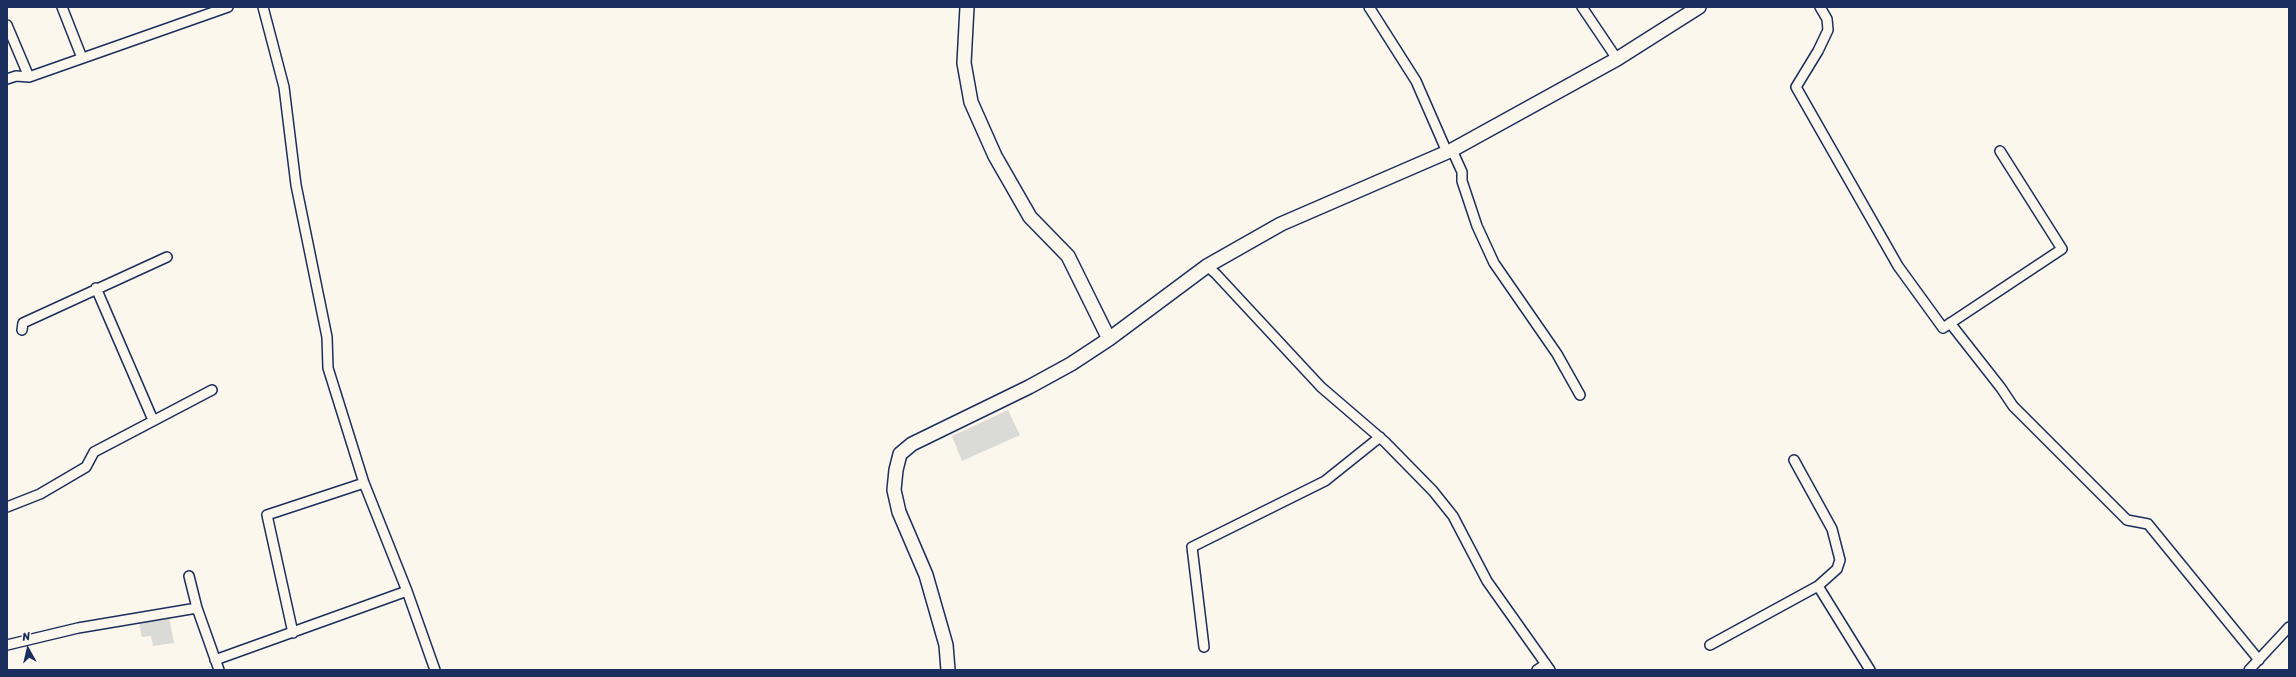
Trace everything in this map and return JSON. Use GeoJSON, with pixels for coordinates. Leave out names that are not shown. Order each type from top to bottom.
{"type":"FeatureCollection","features":[{"type":"Feature","properties":{"kind":"street"},"geometry":{"type":"LineString","coordinates":[[62,7],[82,58]]}},
{"type":"Feature","properties":{"kind":"street"},"geometry":{"type":"LineString","coordinates":[[7,79],[16,76],[29,77],[228,7]]}},
{"type":"Feature","properties":{"kind":"street"},"geometry":{"type":"LineString","coordinates":[[263,7],[284,88],[296,185],[327,337],[328,368],[364,482],[407,591],[435,670]]}},
{"type":"Feature","properties":{"kind":"street"},"geometry":{"type":"LineString","coordinates":[[967,7],[964,63],[971,102],[995,156],[1030,217],[1068,256],[1110,339]]}},
{"type":"Feature","properties":{"kind":"street"},"geometry":{"type":"LineString","coordinates":[[1369,7],[1416,81],[1449,151],[1462,172],[1462,181],[1477,226],[1494,263],[1557,354],[1580,395]]}},
{"type":"Feature","properties":{"kind":"street"},"geometry":{"type":"LineString","coordinates":[[1582,7],[1617,59]]}},
{"type":"Feature","properties":{"kind":"street"},"geometry":{"type":"LineString","coordinates":[[946,670],[946,645],[926,575],[899,512],[894,490],[896,470],[900,454],[912,444],[1029,387],[1071,364],[1110,339],[1207,266],[1281,224],[1449,151],[1617,59],[1699,7]]}},
{"type":"Feature","properties":{"kind":"street"},"geometry":{"type":"LineString","coordinates":[[1820,7],[1827,19],[1828,30],[1818,51],[1796,87],[1898,266],[1943,328],[2062,249],[2000,151]]}},
{"type":"Feature","properties":{"kind":"street"},"geometry":{"type":"LineString","coordinates":[[7,25],[29,77]]}},
{"type":"Feature","properties":{"kind":"street"},"geometry":{"type":"LineString","coordinates":[[22,330],[23,323],[96,288],[167,257]]}},
{"type":"Feature","properties":{"kind":"street"},"geometry":{"type":"LineString","coordinates":[[1207,266],[1320,387],[1380,438],[1433,491],[1453,516],[1486,581],[1548,667],[1537,670]]}},
{"type":"Feature","properties":{"kind":"street"},"geometry":{"type":"LineString","coordinates":[[96,288],[153,420]]}},
{"type":"Feature","properties":{"kind":"street"},"geometry":{"type":"LineString","coordinates":[[1950,323],[2001,388],[2012,406],[2127,520],[2148,524],[2259,660]]}},
{"type":"Feature","properties":{"kind":"street"},"geometry":{"type":"LineString","coordinates":[[7,507],[40,494],[86,467],[94,452],[212,390]]}},
{"type":"Feature","properties":{"kind":"street"},"geometry":{"type":"LineString","coordinates":[[1204,648],[1192,547],[1325,481],[1380,438]]}},
{"type":"Feature","properties":{"kind":"street"},"geometry":{"type":"LineString","coordinates":[[1710,645],[1818,586],[1837,569],[1840,560],[1832,529],[1794,460]]}},
{"type":"Feature","properties":{"kind":"street"},"geometry":{"type":"LineString","coordinates":[[293,632],[267,515],[364,482]]}},
{"type":"Feature","properties":{"kind":"street"},"geometry":{"type":"LineString","coordinates":[[189,576],[197,608],[219,670]]}},
{"type":"Feature","properties":{"kind":"street"},"geometry":{"type":"LineString","coordinates":[[1818,586],[1861,652],[1870,670]]}},
{"type":"Feature","properties":{"kind":"street"},"geometry":{"type":"LineString","coordinates":[[215,660],[407,591]]}},
{"type":"Feature","properties":{"kind":"street"},"geometry":{"type":"LineString","coordinates":[[7,645],[78,628],[197,608]]}},
{"type":"Feature","properties":{"kind":"street"},"geometry":{"type":"LineString","coordinates":[[2249,670],[2289,627]]}},
{"type":"Feature","properties":{"kind":"shaded area"},"geometry":{"type":"Polygon","coordinates":[[[1008,410],[1020,435],[962,461],[952,436],[1008,410]]]}},
{"type":"Feature","properties":{"kind":"shaded area"},"geometry":{"type":"Polygon","coordinates":[[[169,618],[174,643],[153,646],[151,636],[142,637],[139,623],[169,618]]]}}]}
